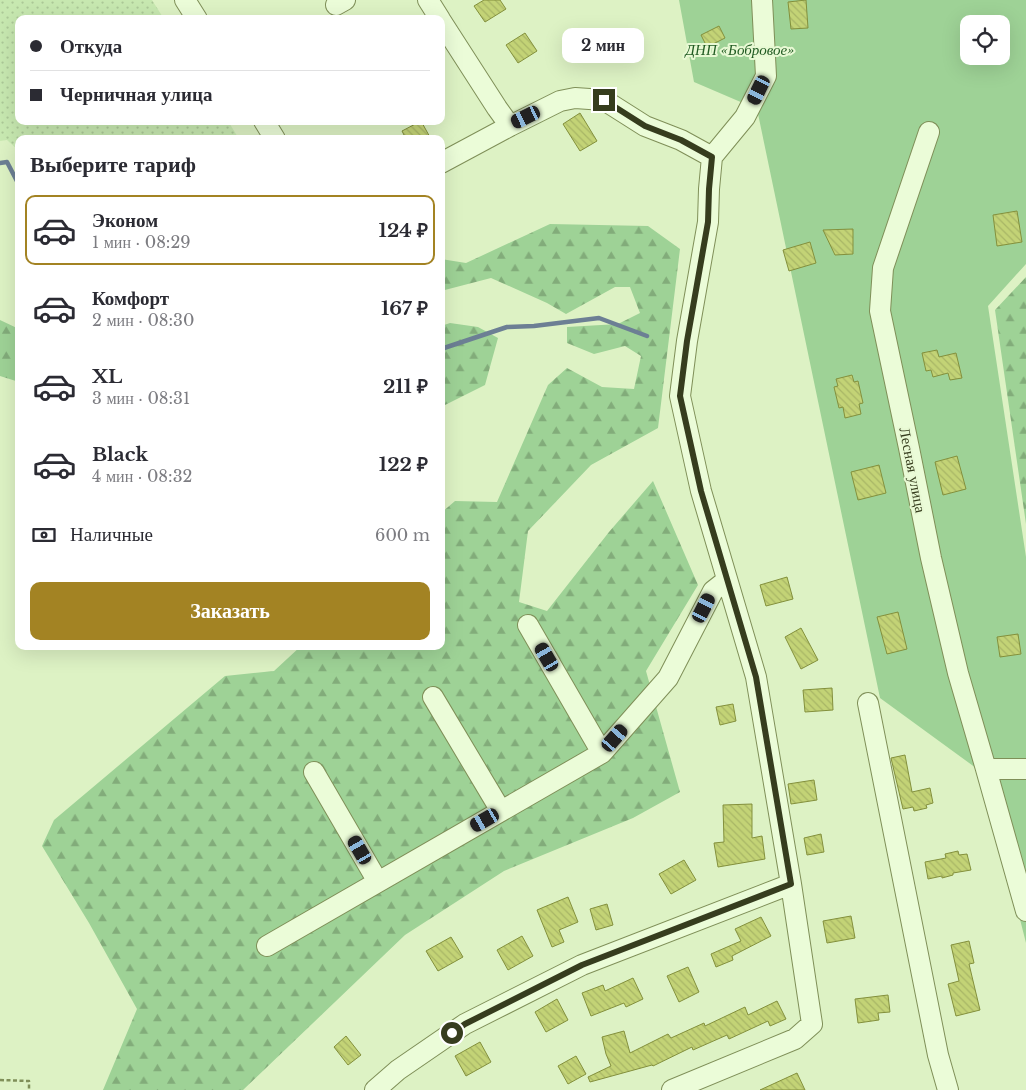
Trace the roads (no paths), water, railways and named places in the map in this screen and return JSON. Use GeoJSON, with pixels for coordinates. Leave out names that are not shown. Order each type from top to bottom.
{"type":"FeatureCollection","features":[{"type":"Feature","properties":{"kind":"street"},"geometry":{"type":"LineString","coordinates":[[185,0],[194,15]]}},
{"type":"Feature","properties":{"kind":"street"},"geometry":{"type":"LineString","coordinates":[[428,0],[438,15]]}},
{"type":"Feature","properties":{"kind":"street"},"geometry":{"type":"LineString","coordinates":[[672,1090],[795,1039],[812,1024],[791,884],[756,677],[701,491],[680,396],[687,341],[708,222],[712,157],[745,117],[766,76],[762,0]]}},
{"type":"Feature","properties":{"kind":"street"},"geometry":{"type":"LineString","coordinates":[[445,26],[510,126]]}},
{"type":"Feature","properties":{"kind":"street"},"geometry":{"type":"LineString","coordinates":[[445,161],[560,101],[575,98],[604,100],[645,126],[681,140],[712,157]]}},
{"type":"Feature","properties":{"kind":"street","name":"Лесная улица"},"geometry":{"type":"LineString","coordinates":[[929,132],[883,268],[880,310],[931,558],[958,673],[1026,911]]}},
{"type":"Feature","properties":{"kind":"street"},"geometry":{"type":"LineString","coordinates":[[267,946],[602,753],[668,678],[713,591],[728,580]]}},
{"type":"Feature","properties":{"kind":"street"},"geometry":{"type":"LineString","coordinates":[[528,625],[602,753]]}},
{"type":"Feature","properties":{"kind":"street"},"geometry":{"type":"LineString","coordinates":[[433,697],[501,812]]}},
{"type":"Feature","properties":{"kind":"street"},"geometry":{"type":"LineString","coordinates":[[868,703],[938,1055],[948,1090]]}},
{"type":"Feature","properties":{"kind":"street"},"geometry":{"type":"LineString","coordinates":[[986,769],[1026,769]]}},
{"type":"Feature","properties":{"kind":"street"},"geometry":{"type":"LineString","coordinates":[[314,772],[378,882]]}},
{"type":"Feature","properties":{"kind":"street"},"geometry":{"type":"LineString","coordinates":[[375,1090],[398,1070],[465,1024],[582,965],[791,884]]}},
{"type":"Feature","properties":{"kind":"waterway"},"geometry":{"type":"LineString","coordinates":[[0,163],[7,162],[15,177]]}},
{"type":"Feature","properties":{"kind":"waterway"},"geometry":{"type":"LineString","coordinates":[[445,348],[507,327],[534,326],[599,318],[647,336]]}},
{"type":"Feature","properties":{"kind":"park label","name":"ДНП «Бобровое»"},"geometry":{"type":"Point","coordinates":[740,49]}}]}
